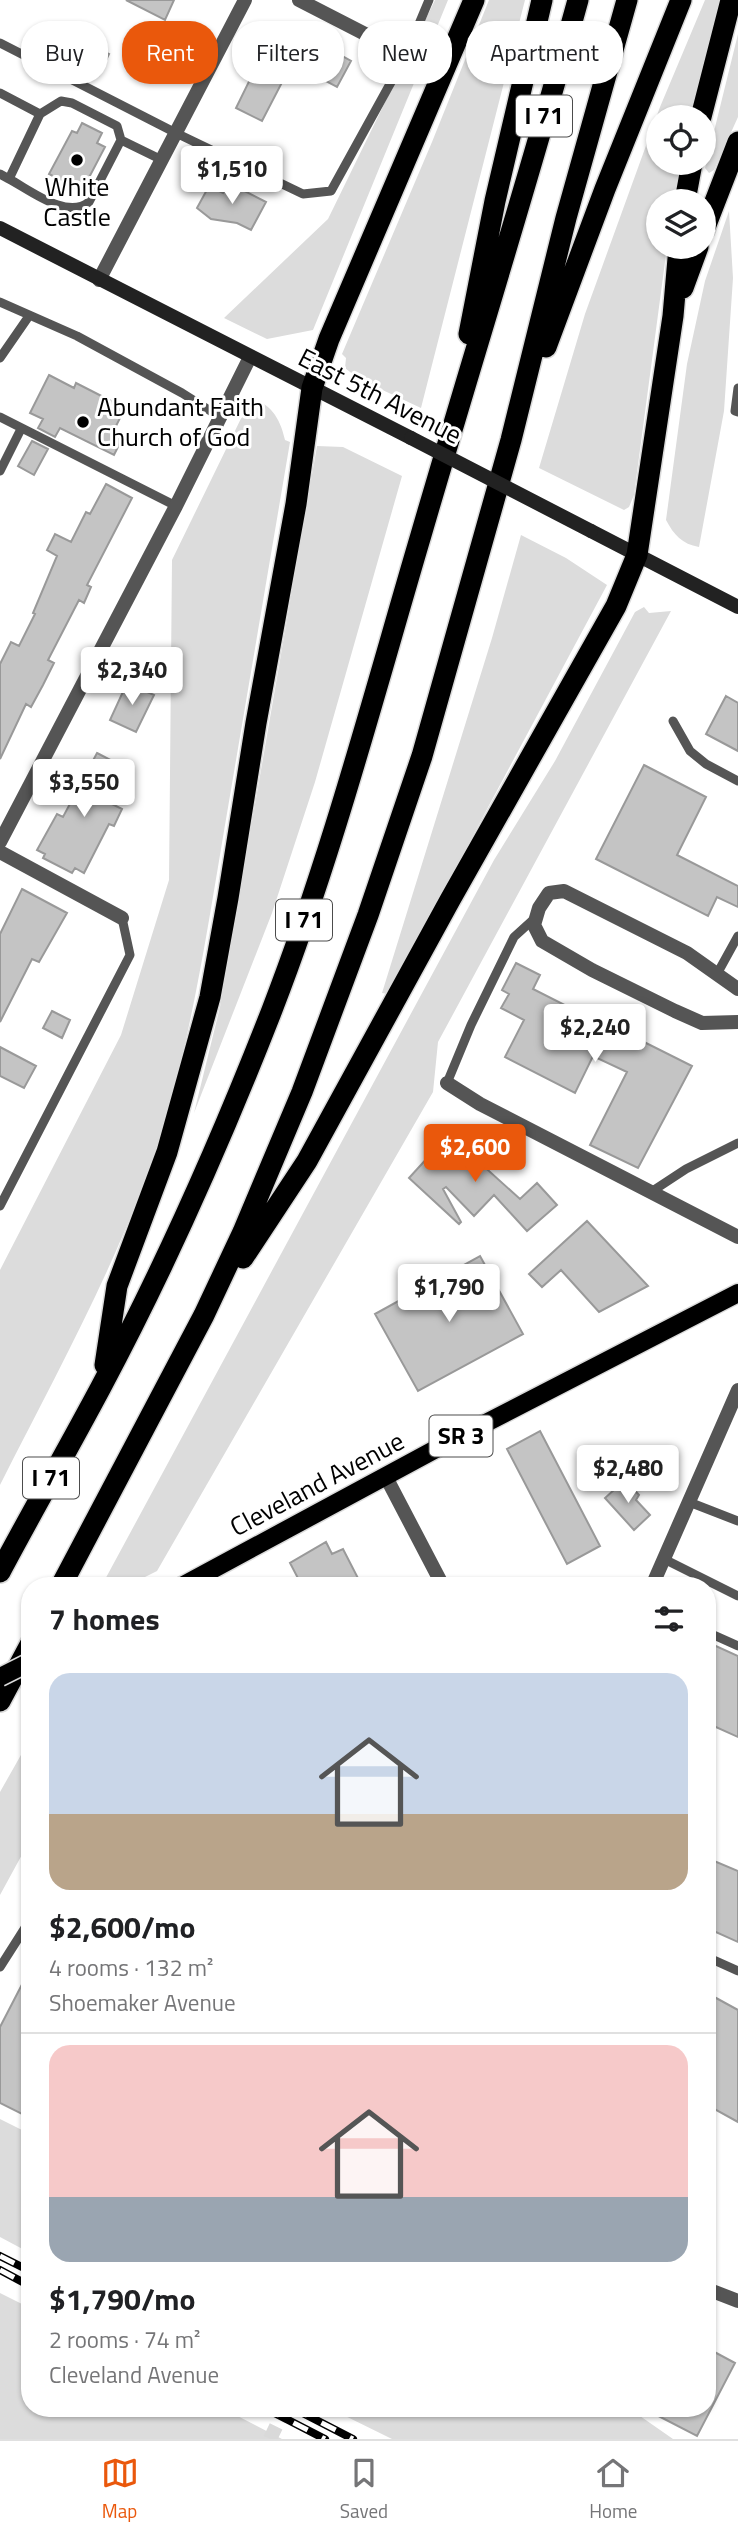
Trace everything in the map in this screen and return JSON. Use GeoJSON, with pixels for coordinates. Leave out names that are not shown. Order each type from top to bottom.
{"type":"FeatureCollection","features":[{"type":"Feature","properties":{"kind":"highway"},"geometry":{"type":"LineString","coordinates":[[102,1385],[117,1286],[167,1152],[210,998],[296,504],[312,388],[329,339],[474,0]]}},
{"type":"Feature","properties":{"kind":"highway"},"geometry":{"type":"LineString","coordinates":[[450,436],[495,201],[542,0]]}},
{"type":"Feature","properties":{"kind":"highway","name":"I 71"},"geometry":{"type":"LineString","coordinates":[[0,1572],[102,1385],[167,1252],[272,1009],[321,871],[513,232],[578,0]]}},
{"type":"Feature","properties":{"kind":"highway","name":"I 71"},"geometry":{"type":"LineString","coordinates":[[66,1577],[204,1315],[243,1232],[302,1092],[368,915],[422,756],[511,440],[566,218],[627,0]]}},
{"type":"Feature","properties":{"kind":"highway"},"geometry":{"type":"LineString","coordinates":[[511,440],[605,189],[681,0]]}},
{"type":"Feature","properties":{"kind":"highway"},"geometry":{"type":"LineString","coordinates":[[704,105],[731,0]]}},
{"type":"Feature","properties":{"kind":"highway"},"geometry":{"type":"LineString","coordinates":[[716,199],[738,142]]}},
{"type":"Feature","properties":{"kind":"highway"},"geometry":{"type":"LineString","coordinates":[[204,1315],[307,1161],[616,606],[638,555],[673,316],[678,259]]}},
{"type":"Feature","properties":{"kind":"highway"},"geometry":{"type":"LineString","coordinates":[[673,316],[694,259]]}},
{"type":"Feature","properties":{"kind":"highway"},"geometry":{"type":"LineString","coordinates":[[0,1701],[21,1661]]}},
{"type":"Feature","properties":{"kind":"main road","name":"East 5th Avenue"},"geometry":{"type":"LineString","coordinates":[[0,229],[738,607]]}},
{"type":"Feature","properties":{"kind":"main road","name":"Cleveland Avenue"},"geometry":{"type":"LineString","coordinates":[[200,1577],[447,1443],[738,1293]]}},
{"type":"Feature","properties":{"kind":"main road"},"geometry":{"type":"LineString","coordinates":[[0,1677],[21,1666]]}},
{"type":"Feature","properties":{"kind":"street"},"geometry":{"type":"LineString","coordinates":[[99,280],[246,0]]}},
{"type":"Feature","properties":{"kind":"street"},"geometry":{"type":"LineString","coordinates":[[299,0],[358,30]]}},
{"type":"Feature","properties":{"kind":"street"},"geometry":{"type":"LineString","coordinates":[[0,842],[176,506],[250,357]]}},
{"type":"Feature","properties":{"kind":"street"},"geometry":{"type":"LineString","coordinates":[[0,852],[122,918]]}},
{"type":"Feature","properties":{"kind":"street"},"geometry":{"type":"LineString","coordinates":[[738,989],[687,953],[564,891],[549,893],[539,908],[534,925],[542,941],[592,970],[702,1023],[738,1022]]}},
{"type":"Feature","properties":{"kind":"street"},"geometry":{"type":"LineString","coordinates":[[447,1083],[480,1104],[738,1237]]}},
{"type":"Feature","properties":{"kind":"street"},"geometry":{"type":"LineString","coordinates":[[656,1577],[738,1390]]}},
{"type":"Feature","properties":{"kind":"street"},"geometry":{"type":"LineString","coordinates":[[386,1477],[438,1577]]}},
{"type":"Feature","properties":{"kind":"street"},"geometry":{"type":"LineString","coordinates":[[716,2292],[738,2301]]}},
{"type":"Feature","properties":{"kind":"lane"},"geometry":{"type":"LineString","coordinates":[[420,21],[429,0]]}},
{"type":"Feature","properties":{"kind":"lane"},"geometry":{"type":"LineString","coordinates":[[0,43],[303,194],[331,191],[390,84]]}},
{"type":"Feature","properties":{"kind":"lane"},"geometry":{"type":"LineString","coordinates":[[0,93],[40,114]]}},
{"type":"Feature","properties":{"kind":"lane"},"geometry":{"type":"LineString","coordinates":[[61,101],[72,103],[117,126],[121,140],[89,202],[81,208],[72,210],[61,206],[4,176],[40,114],[61,101]]}},
{"type":"Feature","properties":{"kind":"lane"},"geometry":{"type":"LineString","coordinates":[[121,140],[162,160]]}},
{"type":"Feature","properties":{"kind":"lane"},"geometry":{"type":"LineString","coordinates":[[0,302],[77,336],[182,393],[220,417]]}},
{"type":"Feature","properties":{"kind":"lane"},"geometry":{"type":"LineString","coordinates":[[0,358],[29,316]]}},
{"type":"Feature","properties":{"kind":"lane"},"geometry":{"type":"LineString","coordinates":[[738,388],[735,411],[738,412]]}},
{"type":"Feature","properties":{"kind":"lane"},"geometry":{"type":"LineString","coordinates":[[0,417],[176,506]]}},
{"type":"Feature","properties":{"kind":"lane"},"geometry":{"type":"LineString","coordinates":[[0,471],[21,429]]}},
{"type":"Feature","properties":{"kind":"lane"},"geometry":{"type":"LineString","coordinates":[[673,721],[690,751],[706,764],[738,781]]}},
{"type":"Feature","properties":{"kind":"lane"},"geometry":{"type":"LineString","coordinates":[[447,1083],[471,1025],[514,937],[537,917]]}},
{"type":"Feature","properties":{"kind":"lane"},"geometry":{"type":"LineString","coordinates":[[0,1206],[130,955],[122,918]]}},
{"type":"Feature","properties":{"kind":"lane"},"geometry":{"type":"LineString","coordinates":[[716,974],[738,936]]}},
{"type":"Feature","properties":{"kind":"lane"},"geometry":{"type":"LineString","coordinates":[[651,1192],[686,1169],[738,1143]]}},
{"type":"Feature","properties":{"kind":"lane"},"geometry":{"type":"LineString","coordinates":[[689,1502],[738,1521]]}},
{"type":"Feature","properties":{"kind":"lane"},"geometry":{"type":"LineString","coordinates":[[664,1559],[700,1577]]}},
{"type":"Feature","properties":{"kind":"lane"},"geometry":{"type":"LineString","coordinates":[[716,1585],[738,1596]]}},
{"type":"Feature","properties":{"kind":"lane"},"geometry":{"type":"LineString","coordinates":[[716,1636],[738,1646]]}},
{"type":"Feature","properties":{"kind":"lane"},"geometry":{"type":"LineString","coordinates":[[0,1967],[21,1934]]}},
{"type":"Feature","properties":{"kind":"lane"},"geometry":{"type":"LineString","coordinates":[[716,1961],[738,1971]]}},
{"type":"Feature","properties":{"kind":"shaded area"},"geometry":{"type":"Polygon","coordinates":[[[435,0],[448,0],[439,21],[425,21],[435,0]]]}},
{"type":"Feature","properties":{"kind":"shaded area"},"geometry":{"type":"Polygon","coordinates":[[[489,0],[525,0],[520,21],[481,21],[489,0]]]}},
{"type":"Feature","properties":{"kind":"shaded area"},"geometry":{"type":"Polygon","coordinates":[[[705,0],[721,0],[692,105],[661,105],[705,0]]]}},
{"type":"Feature","properties":{"kind":"shaded area"},"geometry":{"type":"Polygon","coordinates":[[[738,34],[738,117],[716,166],[716,123],[738,34]]]}},
{"type":"Feature","properties":{"kind":"shaded area"},"geometry":{"type":"Polygon","coordinates":[[[466,57],[466,84],[504,84],[421,408],[359,379],[345,368],[346,358],[342,354],[466,57]]]}},
{"type":"Feature","properties":{"kind":"shaded area"},"geometry":{"type":"Polygon","coordinates":[[[394,84],[414,84],[313,330],[267,339],[224,318],[328,219],[394,84]]]}},
{"type":"Feature","properties":{"kind":"shaded area"},"geometry":{"type":"Polygon","coordinates":[[[646,146],[646,175],[678,175],[676,189],[646,189],[646,259],[665,259],[634,495],[629,507],[624,510],[539,468],[585,314],[646,146]]]}},
{"type":"Feature","properties":{"kind":"shaded area"},"geometry":{"type":"Polygon","coordinates":[[[729,211],[733,278],[724,411],[699,547],[679,538],[666,520],[687,364],[705,281],[713,259],[716,259],[716,249],[729,211]]]}},
{"type":"Feature","properties":{"kind":"shaded area"},"geometry":{"type":"Polygon","coordinates":[[[250,400],[264,404],[274,413],[285,440],[290,442],[207,932],[187,1033],[171,1100],[138,1200],[72,1344],[0,1485],[0,1270],[121,1035],[169,880],[172,560],[250,400]]]}},
{"type":"Feature","properties":{"kind":"shaded area"},"geometry":{"type":"Polygon","coordinates":[[[317,446],[343,447],[402,476],[315,782],[272,913],[194,1113],[220,1007],[317,446]]]}},
{"type":"Feature","properties":{"kind":"shaded area"},"geometry":{"type":"Polygon","coordinates":[[[521,535],[566,558],[607,585],[388,994],[382,993],[492,638],[521,535]]]}},
{"type":"Feature","properties":{"kind":"shaded area"},"geometry":{"type":"Polygon","coordinates":[[[644,607],[649,613],[671,611],[438,1042],[433,1092],[157,1571],[145,1577],[106,1577],[494,860],[555,761],[635,612],[644,607]]]}},
{"type":"Feature","properties":{"kind":"shaded area"},"geometry":{"type":"Polygon","coordinates":[[[21,1755],[21,1856],[0,1895],[0,1792],[21,1755]]]}},
{"type":"Feature","properties":{"kind":"shaded area"},"geometry":{"type":"Polygon","coordinates":[[[0,2119],[21,2130],[21,2248],[0,2237],[0,2119]]]}},
{"type":"Feature","properties":{"kind":"shaded area"},"geometry":{"type":"Polygon","coordinates":[[[0,2293],[21,2304],[21,2417],[239,2417],[282,2439],[0,2439],[0,2293]]]}},
{"type":"Feature","properties":{"kind":"shaded area"},"geometry":{"type":"Polygon","coordinates":[[[347,2417],[641,2417],[673,2439],[392,2439],[347,2417]]]}},
{"type":"Feature","properties":{"kind":"building"},"geometry":{"type":"Polygon","coordinates":[[[126,0],[174,0],[165,20],[126,0]]]}},
{"type":"Feature","properties":{"kind":"building"},"geometry":{"type":"Polygon","coordinates":[[[344,57],[351,61],[344,74],[344,57]]]}},
{"type":"Feature","properties":{"kind":"building"},"geometry":{"type":"Polygon","coordinates":[[[248,84],[281,84],[262,121],[236,108],[248,84]]]}},
{"type":"Feature","properties":{"kind":"building","name":"White Castle"},"geometry":{"type":"Polygon","coordinates":[[[82,123],[102,133],[97,143],[105,147],[82,191],[49,174],[72,131],[77,133],[82,123]]]}},
{"type":"Feature","properties":{"kind":"building"},"geometry":{"type":"Polygon","coordinates":[[[229,183],[266,202],[251,230],[237,223],[211,219],[197,208],[209,186],[223,193],[229,183]]]}},
{"type":"Feature","properties":{"kind":"building","name":"Abundant Faith Church of God"},"geometry":{"type":"Polygon","coordinates":[[[49,375],[74,388],[76,383],[125,408],[113,432],[123,437],[114,455],[60,428],[55,437],[38,428],[43,419],[30,413],[49,375]]]}},
{"type":"Feature","properties":{"kind":"building"},"geometry":{"type":"Polygon","coordinates":[[[32,441],[48,449],[34,475],[18,466],[32,441]]]}},
{"type":"Feature","properties":{"kind":"building"},"geometry":{"type":"Polygon","coordinates":[[[106,484],[132,498],[87,585],[91,587],[84,603],[79,600],[48,660],[54,663],[43,685],[31,707],[26,704],[0,759],[0,664],[11,642],[19,646],[35,614],[33,613],[57,556],[47,550],[55,534],[71,542],[86,512],[90,514],[106,484]]]}},
{"type":"Feature","properties":{"kind":"building"},"geometry":{"type":"Polygon","coordinates":[[[127,683],[154,695],[136,732],[110,720],[127,683]]]}},
{"type":"Feature","properties":{"kind":"building"},"geometry":{"type":"Polygon","coordinates":[[[726,696],[738,703],[738,751],[706,734],[726,696]]]}},
{"type":"Feature","properties":{"kind":"building"},"geometry":{"type":"Polygon","coordinates":[[[97,753],[124,767],[106,801],[122,809],[114,826],[109,824],[84,873],[75,868],[72,873],[43,858],[45,854],[37,850],[57,814],[63,817],[97,753]]]}},
{"type":"Feature","properties":{"kind":"building"},"geometry":{"type":"Polygon","coordinates":[[[644,765],[706,797],[677,855],[738,886],[738,907],[717,897],[708,916],[596,859],[644,765]]]}},
{"type":"Feature","properties":{"kind":"building"},"geometry":{"type":"Polygon","coordinates":[[[22,889],[67,913],[39,962],[32,959],[0,1022],[0,934],[22,889]]]}},
{"type":"Feature","properties":{"kind":"building"},"geometry":{"type":"Polygon","coordinates":[[[516,963],[540,975],[533,989],[614,1030],[619,1020],[642,1032],[638,1039],[692,1066],[638,1168],[590,1145],[627,1072],[593,1056],[575,1093],[505,1057],[524,1020],[501,1008],[509,994],[502,990],[516,963]]]}},
{"type":"Feature","properties":{"kind":"building"},"geometry":{"type":"Polygon","coordinates":[[[52,1011],[70,1020],[62,1038],[43,1028],[52,1011]]]}},
{"type":"Feature","properties":{"kind":"building"},"geometry":{"type":"Polygon","coordinates":[[[0,1047],[36,1066],[24,1088],[0,1076],[0,1047]]]}},
{"type":"Feature","properties":{"kind":"building"},"geometry":{"type":"Polygon","coordinates":[[[452,1131],[481,1158],[479,1162],[520,1199],[537,1183],[557,1205],[527,1231],[494,1195],[474,1216],[446,1187],[443,1189],[461,1222],[459,1224],[409,1178],[452,1131]]]}},
{"type":"Feature","properties":{"kind":"building"},"geometry":{"type":"Polygon","coordinates":[[[587,1221],[648,1286],[599,1312],[561,1270],[542,1287],[529,1274],[587,1221]]]}},
{"type":"Feature","properties":{"kind":"building"},"geometry":{"type":"Polygon","coordinates":[[[480,1256],[523,1334],[418,1391],[375,1314],[480,1256]]]}},
{"type":"Feature","properties":{"kind":"building"},"geometry":{"type":"Polygon","coordinates":[[[540,1431],[600,1546],[567,1564],[507,1449],[540,1431]]]}},
{"type":"Feature","properties":{"kind":"building"},"geometry":{"type":"Polygon","coordinates":[[[625,1480],[639,1495],[636,1500],[650,1515],[634,1530],[605,1498],[625,1480]]]}},
{"type":"Feature","properties":{"kind":"building"},"geometry":{"type":"Polygon","coordinates":[[[326,1542],[332,1554],[343,1549],[357,1577],[297,1577],[290,1563],[326,1542]]]}},
{"type":"Feature","properties":{"kind":"building"},"geometry":{"type":"Polygon","coordinates":[[[716,1646],[738,1656],[738,1737],[716,1727],[716,1646]]]}},
{"type":"Feature","properties":{"kind":"building"},"geometry":{"type":"Polygon","coordinates":[[[716,1862],[738,1871],[738,1942],[716,1932],[716,1862]]]}},
{"type":"Feature","properties":{"kind":"building"},"geometry":{"type":"Polygon","coordinates":[[[21,1986],[21,2114],[0,2103],[0,2027],[21,1986]]]}},
{"type":"Feature","properties":{"kind":"building"},"geometry":{"type":"Polygon","coordinates":[[[716,1998],[738,2010],[738,2122],[716,2110],[716,1998]]]}},
{"type":"Feature","properties":{"kind":"building"},"geometry":{"type":"Polygon","coordinates":[[[716,2353],[735,2363],[716,2400],[716,2353]]]}},
{"type":"Feature","properties":{"kind":"building"},"geometry":{"type":"Polygon","coordinates":[[[660,2417],[707,2417],[697,2436],[660,2417]]]}},
{"type":"Feature","properties":{"kind":"tunnel"},"geometry":{"type":"LineString","coordinates":[[270,2439],[281,2417]]}},
{"type":"Feature","properties":{"kind":"railway"},"geometry":{"type":"LineString","coordinates":[[0,2256],[21,2266]]}},
{"type":"Feature","properties":{"kind":"railway"},"geometry":{"type":"LineString","coordinates":[[0,2270],[21,2281]]}},
{"type":"Feature","properties":{"kind":"railway"},"geometry":{"type":"LineString","coordinates":[[282,2417],[325,2439]]}},
{"type":"Feature","properties":{"kind":"railway"},"geometry":{"type":"LineString","coordinates":[[310,2417],[353,2439]]}},
{"type":"Feature","properties":{"kind":"place","name":"White Castle"},"geometry":{"type":"Point","coordinates":[77,160]}},
{"type":"Feature","properties":{"kind":"place","name":"Abundant Faith Church of God"},"geometry":{"type":"Point","coordinates":[83,422]}}]}
